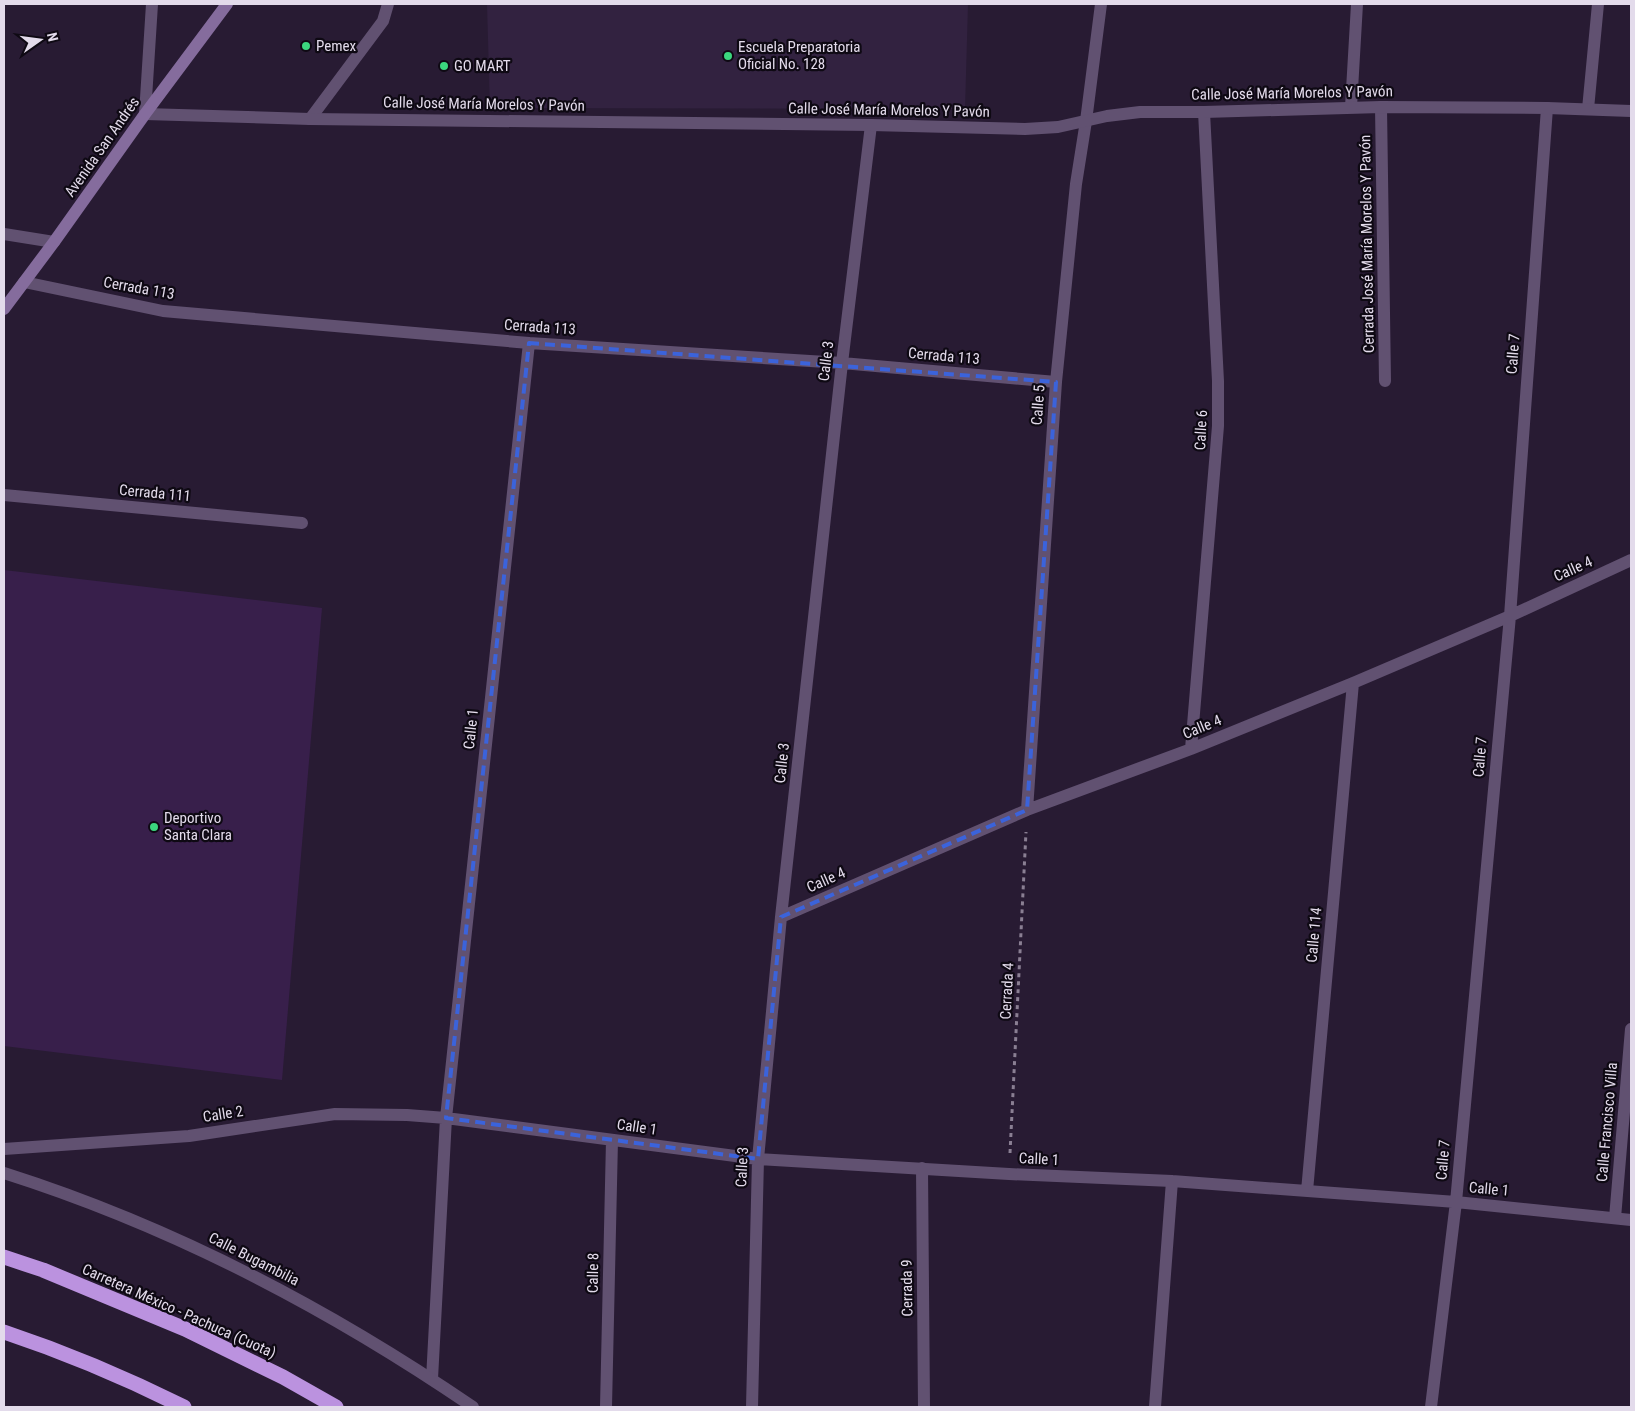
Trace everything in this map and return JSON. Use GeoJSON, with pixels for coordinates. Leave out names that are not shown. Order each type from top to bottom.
{"type":"FeatureCollection","features":[{"type":"Feature","properties":{"kind":"highway","name":"Carretera México - Pachuca (Cuota)"},"geometry":{"type":"LineString","coordinates":[[4,1257],[43,1270],[185,1329],[283,1377],[336,1407]]}},
{"type":"Feature","properties":{"kind":"highway"},"geometry":{"type":"LineString","coordinates":[[4,1332],[96,1367],[184,1407]]}},
{"type":"Feature","properties":{"kind":"main road","name":"Avenida San Andrés"},"geometry":{"type":"LineString","coordinates":[[4,309],[227,4]]}},
{"type":"Feature","properties":{"kind":"street"},"geometry":{"type":"LineString","coordinates":[[145,114],[152,4]]}},
{"type":"Feature","properties":{"kind":"street"},"geometry":{"type":"LineString","coordinates":[[310,119],[383,21],[388,4]]}},
{"type":"Feature","properties":{"kind":"street","name":"Calle 5"},"geometry":{"type":"LineString","coordinates":[[1027,810],[1056,382],[1076,184],[1101,4]]}},
{"type":"Feature","properties":{"kind":"street"},"geometry":{"type":"LineString","coordinates":[[1351,108],[1357,4]]}},
{"type":"Feature","properties":{"kind":"street"},"geometry":{"type":"LineString","coordinates":[[1588,110],[1598,4]]}},
{"type":"Feature","properties":{"kind":"street","name":"Calle José María Morelos Y Pavón"},"geometry":{"type":"LineString","coordinates":[[145,114],[310,119],[871,125],[1025,129],[1086,122],[1107,116],[1140,112],[1381,107],[1547,108],[1631,111]]}},
{"type":"Feature","properties":{"kind":"street","name":"Cerrada José María Morelos Y Pavón"},"geometry":{"type":"LineString","coordinates":[[1381,107],[1385,381]]}},
{"type":"Feature","properties":{"kind":"street","name":"Calle 7"},"geometry":{"type":"LineString","coordinates":[[1431,1407],[1456,1202],[1510,616],[1547,108]]}},
{"type":"Feature","properties":{"kind":"street","name":"Calle 6"},"geometry":{"type":"LineString","coordinates":[[1191,749],[1218,426],[1218,381],[1204,112]]}},
{"type":"Feature","properties":{"kind":"street","name":"Calle 3"},"geometry":{"type":"LineString","coordinates":[[752,1407],[758,1159],[781,917],[842,364],[871,125]]}},
{"type":"Feature","properties":{"kind":"street"},"geometry":{"type":"LineString","coordinates":[[4,234],[54,242]]}},
{"type":"Feature","properties":{"kind":"street","name":"Cerrada 113"},"geometry":{"type":"LineString","coordinates":[[24,282],[163,311],[529,344],[842,364],[1056,382]]}},
{"type":"Feature","properties":{"kind":"street","name":"Calle 1"},"geometry":{"type":"LineString","coordinates":[[432,1379],[446,1118],[529,344]]}},
{"type":"Feature","properties":{"kind":"street","name":"Cerrada 111"},"geometry":{"type":"LineString","coordinates":[[4,495],[302,523]]}},
{"type":"Feature","properties":{"kind":"street","name":"Calle 4"},"geometry":{"type":"LineString","coordinates":[[781,917],[1027,810],[1191,749],[1353,683],[1510,616],[1631,560]]}},
{"type":"Feature","properties":{"kind":"street","name":"Calle 114"},"geometry":{"type":"LineString","coordinates":[[1306,1191],[1353,683]]}},
{"type":"Feature","properties":{"kind":"street","name":"Calle Francisco Villa"},"geometry":{"type":"LineString","coordinates":[[1615,1218],[1626,1151],[1631,1029]]}},
{"type":"Feature","properties":{"kind":"street","name":"Calle 2"},"geometry":{"type":"LineString","coordinates":[[4,1148],[189,1136],[335,1114],[407,1115],[446,1118]]}},
{"type":"Feature","properties":{"kind":"street","name":"Calle 1"},"geometry":{"type":"LineString","coordinates":[[446,1118],[758,1159],[1009,1174],[1172,1181],[1456,1202],[1631,1220]]}},
{"type":"Feature","properties":{"kind":"street","name":"Calle 8"},"geometry":{"type":"LineString","coordinates":[[606,1407],[612,1140]]}},
{"type":"Feature","properties":{"kind":"street","name":"Cerrada 9"},"geometry":{"type":"LineString","coordinates":[[922,1168],[924,1407]]}},
{"type":"Feature","properties":{"kind":"street","name":"Calle Bugambilia"},"geometry":{"type":"LineString","coordinates":[[4,1173],[46,1186],[136,1221],[253,1275],[338,1322],[432,1379],[473,1407]]}},
{"type":"Feature","properties":{"kind":"street"},"geometry":{"type":"LineString","coordinates":[[1155,1407],[1172,1181]]}},
{"type":"Feature","properties":{"kind":"path","name":"Cerrada 4"},"geometry":{"type":"LineString","coordinates":[[1009,1174],[1027,810]]}},
{"type":"Feature","properties":{"kind":"highlighted area"},"geometry":{"type":"Polygon","coordinates":[[[529,343],[1056,382],[1027,810],[781,917],[758,1159],[446,1118],[529,343]]]}},
{"type":"Feature","properties":{"kind":"shaded area","name":"Escuela Preparatoria Oficial No. 128"},"geometry":{"type":"Polygon","coordinates":[[[487,4],[968,4],[965,109],[490,108],[487,4]]]}},
{"type":"Feature","properties":{"kind":"shaded area","name":"Deportivo Santa Clara"},"geometry":{"type":"Polygon","coordinates":[[[4,570],[322,608],[282,1080],[4,1046],[4,570]]]}},
{"type":"Feature","properties":{"kind":"place","name":"Pemex"},"geometry":{"type":"Point","coordinates":[306,46]}},
{"type":"Feature","properties":{"kind":"place","name":"Escuela Preparatoria Oficial No. 128"},"geometry":{"type":"Point","coordinates":[728,56]}},
{"type":"Feature","properties":{"kind":"place","name":"GO MART"},"geometry":{"type":"Point","coordinates":[444,66]}},
{"type":"Feature","properties":{"kind":"place","name":"Deportivo Santa Clara"},"geometry":{"type":"Point","coordinates":[154,827]}}]}
